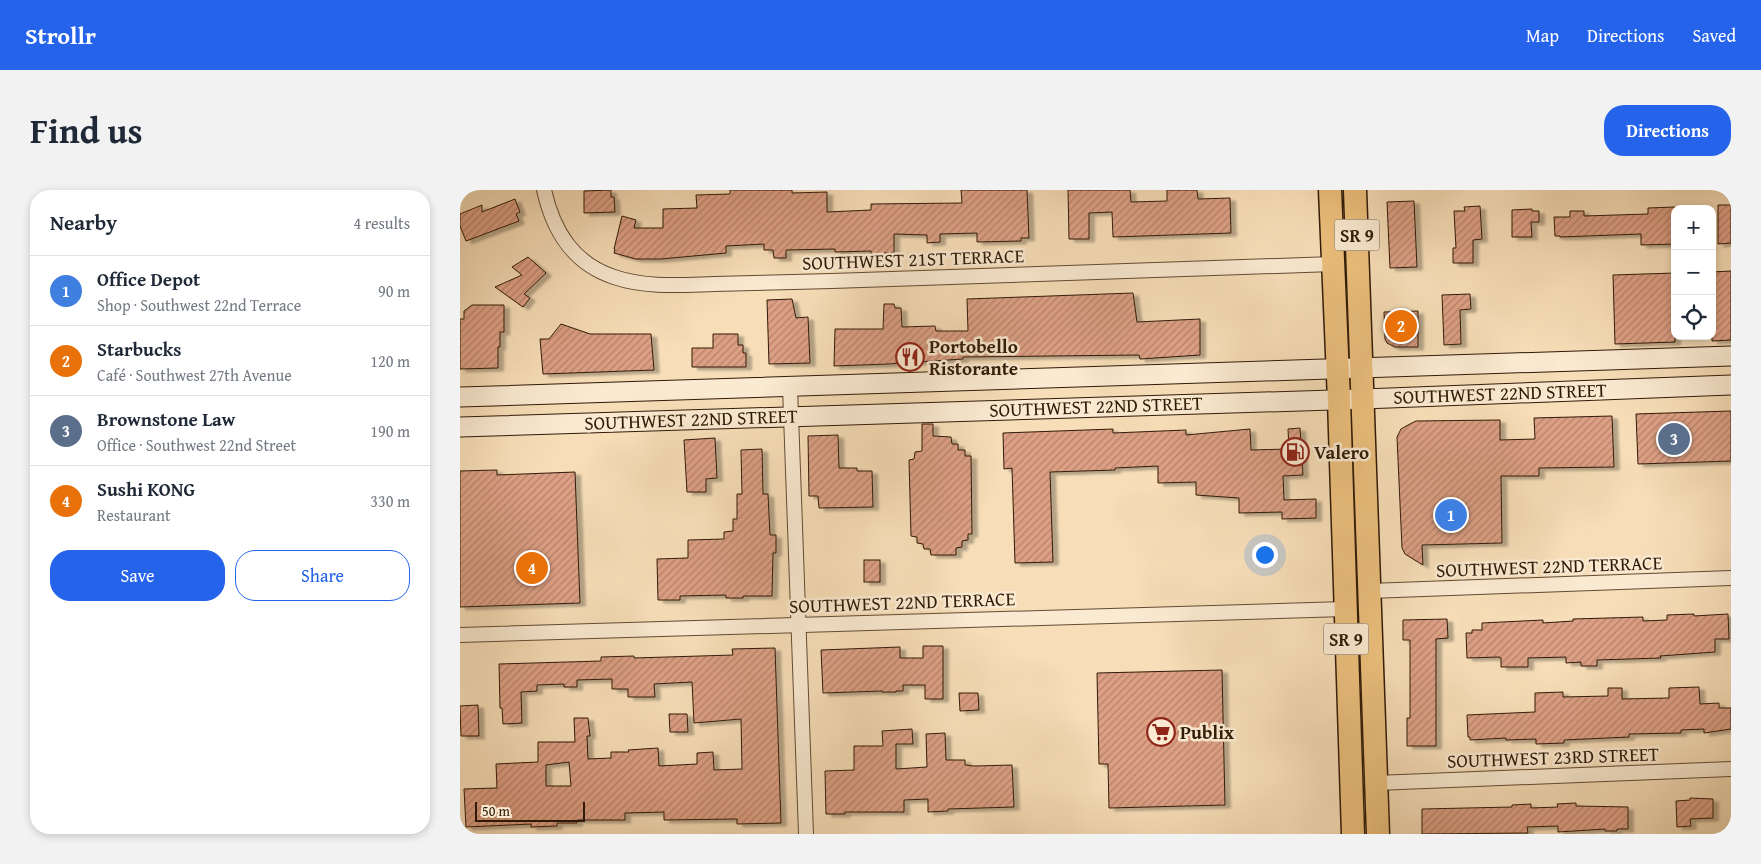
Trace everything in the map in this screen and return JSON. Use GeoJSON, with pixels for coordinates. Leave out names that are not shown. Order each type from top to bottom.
{"type":"FeatureCollection","features":[{"type":"Feature","properties":{"kind":"highway","name":"SR 9"},"geometry":{"type":"LineString","coordinates":[[1330,190],[1338,370],[1353,834]]}},
{"type":"Feature","properties":{"kind":"highway","name":"SR 9"},"geometry":{"type":"LineString","coordinates":[[1355,190],[1378,834]]}},
{"type":"Feature","properties":{"kind":"highway"},"geometry":{"type":"LineString","coordinates":[[1343,558],[1354,582],[1369,591]]}},
{"type":"Feature","properties":{"kind":"highway"},"geometry":{"type":"LineString","coordinates":[[1345,609],[1353,612],[1360,618],[1366,626],[1371,639]]}},
{"type":"Feature","properties":{"kind":"highway"},"geometry":{"type":"LineString","coordinates":[[1349,747],[1361,772],[1376,782]]}},
{"type":"Feature","properties":{"kind":"main road","name":"SOUTHWEST 22ND STREET"},"geometry":{"type":"LineString","coordinates":[[460,398],[1731,356]]}},
{"type":"Feature","properties":{"kind":"main road"},"geometry":{"type":"LineString","coordinates":[[1051,378],[1052,408]]}},
{"type":"Feature","properties":{"kind":"main road","name":"SOUTHWEST 22ND STREET"},"geometry":{"type":"LineString","coordinates":[[460,427],[1339,400],[1731,384]]}},
{"type":"Feature","properties":{"kind":"street","name":"SOUTHWEST 21ST TERRACE"},"geometry":{"type":"LineString","coordinates":[[544,190],[558,232],[577,256],[594,268],[613,277],[646,284],[746,284],[1333,264]]}},
{"type":"Feature","properties":{"kind":"street"},"geometry":{"type":"LineString","coordinates":[[790,387],[806,834]]}},
{"type":"Feature","properties":{"kind":"street","name":"SOUTHWEST 22ND TERRACE"},"geometry":{"type":"LineString","coordinates":[[1369,591],[1731,578]]}},
{"type":"Feature","properties":{"kind":"street","name":"SOUTHWEST 22ND TERRACE"},"geometry":{"type":"LineString","coordinates":[[460,634],[1345,609]]}},
{"type":"Feature","properties":{"kind":"street","name":"SOUTHWEST 23RD STREET"},"geometry":{"type":"LineString","coordinates":[[1376,782],[1731,769]]}},
{"type":"Feature","properties":{"kind":"building"},"geometry":{"type":"Polygon","coordinates":[[[611,190],[611,197],[614,197],[615,212],[584,213],[584,191],[611,190]]]}},
{"type":"Feature","properties":{"kind":"building"},"geometry":{"type":"Polygon","coordinates":[[[730,190],[792,190],[792,193],[827,192],[827,212],[871,210],[871,204],[962,203],[961,190],[1027,190],[1029,238],[1021,238],[1021,241],[977,242],[977,233],[940,234],[940,242],[927,243],[927,235],[894,234],[894,253],[884,253],[884,257],[871,258],[871,251],[835,252],[835,249],[786,250],[786,258],[774,258],[773,250],[764,250],[764,244],[726,246],[726,253],[661,259],[636,259],[614,253],[622,216],[636,220],[634,228],[663,228],[663,209],[697,208],[696,195],[730,194],[730,190]]]}},
{"type":"Feature","properties":{"kind":"building"},"geometry":{"type":"Polygon","coordinates":[[[1068,190],[1130,190],[1131,202],[1167,201],[1167,190],[1197,190],[1198,199],[1230,198],[1231,233],[1113,237],[1112,212],[1089,213],[1089,239],[1069,239],[1068,190]]]}},
{"type":"Feature","properties":{"kind":"building"},"geometry":{"type":"Polygon","coordinates":[[[515,199],[520,212],[516,214],[519,221],[466,241],[460,226],[460,214],[482,205],[482,212],[515,199]]]}},
{"type":"Feature","properties":{"kind":"building"},"geometry":{"type":"Polygon","coordinates":[[[1414,201],[1417,267],[1390,268],[1387,202],[1414,201]]]}},
{"type":"Feature","properties":{"kind":"building"},"geometry":{"type":"Polygon","coordinates":[[[1718,205],[1731,205],[1731,243],[1718,244],[1718,205]]]}},
{"type":"Feature","properties":{"kind":"building"},"geometry":{"type":"Polygon","coordinates":[[[1480,206],[1482,239],[1473,240],[1473,263],[1453,263],[1453,248],[1456,248],[1454,211],[1465,211],[1464,207],[1480,206]]]}},
{"type":"Feature","properties":{"kind":"building"},"geometry":{"type":"Polygon","coordinates":[[[1671,207],[1671,244],[1641,245],[1641,234],[1555,236],[1554,217],[1570,217],[1570,211],[1584,211],[1584,216],[1648,214],[1648,208],[1671,207]]]}},
{"type":"Feature","properties":{"kind":"building"},"geometry":{"type":"Polygon","coordinates":[[[1532,209],[1532,211],[1539,211],[1539,222],[1531,222],[1532,237],[1512,237],[1512,210],[1532,209]]]}},
{"type":"Feature","properties":{"kind":"building"},"geometry":{"type":"Polygon","coordinates":[[[528,257],[546,273],[524,294],[530,298],[523,307],[495,287],[522,275],[512,267],[528,257]]]}},
{"type":"Feature","properties":{"kind":"building"},"geometry":{"type":"Polygon","coordinates":[[[1731,271],[1731,340],[1712,341],[1716,340],[1716,272],[1731,271]]]}},
{"type":"Feature","properties":{"kind":"building"},"geometry":{"type":"Polygon","coordinates":[[[1671,273],[1671,340],[1675,340],[1675,342],[1615,344],[1613,275],[1671,273]]]}},
{"type":"Feature","properties":{"kind":"building"},"geometry":{"type":"Polygon","coordinates":[[[1133,293],[1137,322],[1200,319],[1200,355],[1140,359],[1139,355],[963,357],[963,359],[834,366],[835,329],[883,329],[884,304],[894,304],[895,308],[901,308],[902,327],[935,326],[936,331],[968,331],[967,299],[1133,293]]]}},
{"type":"Feature","properties":{"kind":"building"},"geometry":{"type":"Polygon","coordinates":[[[1470,294],[1471,309],[1460,310],[1461,344],[1444,345],[1442,295],[1470,294]]]}},
{"type":"Feature","properties":{"kind":"building"},"geometry":{"type":"Polygon","coordinates":[[[792,299],[796,318],[808,317],[810,363],[769,364],[767,300],[792,299]]]}},
{"type":"Feature","properties":{"kind":"building"},"geometry":{"type":"Polygon","coordinates":[[[472,305],[504,305],[504,332],[500,332],[498,368],[460,369],[460,319],[464,319],[464,311],[472,305]]]}},
{"type":"Feature","properties":{"kind":"building"},"geometry":{"type":"Polygon","coordinates":[[[1418,311],[1418,347],[1395,347],[1387,343],[1385,339],[1384,312],[1418,311]]]}},
{"type":"Feature","properties":{"kind":"building"},"geometry":{"type":"Polygon","coordinates":[[[561,324],[590,334],[651,334],[654,370],[543,374],[540,339],[549,339],[561,324]]]}},
{"type":"Feature","properties":{"kind":"building"},"geometry":{"type":"Polygon","coordinates":[[[713,334],[738,334],[738,345],[743,345],[743,353],[746,353],[746,367],[692,367],[692,348],[713,348],[713,334]]]}},
{"type":"Feature","properties":{"kind":"building"},"geometry":{"type":"Polygon","coordinates":[[[1731,411],[1731,461],[1638,464],[1636,414],[1731,411]]]}},
{"type":"Feature","properties":{"kind":"building"},"geometry":{"type":"Polygon","coordinates":[[[1612,416],[1614,467],[1539,468],[1539,476],[1501,476],[1502,543],[1422,545],[1423,565],[1405,554],[1402,548],[1397,437],[1401,429],[1416,421],[1500,420],[1500,440],[1535,439],[1534,418],[1612,416]]]}},
{"type":"Feature","properties":{"kind":"building"},"geometry":{"type":"Polygon","coordinates":[[[922,424],[933,424],[933,436],[951,437],[952,444],[958,444],[958,450],[965,450],[965,456],[971,456],[972,534],[968,534],[968,540],[962,541],[962,547],[956,548],[956,555],[931,555],[930,549],[924,549],[923,544],[917,543],[917,537],[911,536],[909,460],[914,459],[915,452],[922,451],[922,424]]]}},
{"type":"Feature","properties":{"kind":"building"},"geometry":{"type":"Polygon","coordinates":[[[1300,428],[1303,475],[1283,476],[1284,500],[1316,499],[1316,518],[1282,519],[1282,512],[1239,513],[1239,498],[1196,495],[1196,482],[1158,483],[1158,466],[1115,468],[1115,470],[1050,472],[1053,562],[1015,563],[1012,468],[1004,469],[1003,433],[1113,429],[1113,433],[1186,430],[1186,435],[1250,429],[1251,450],[1289,449],[1288,429],[1300,428]]]}},
{"type":"Feature","properties":{"kind":"building"},"geometry":{"type":"Polygon","coordinates":[[[838,435],[839,468],[857,468],[857,471],[872,471],[873,507],[819,508],[818,496],[809,496],[808,436],[838,435]]]}},
{"type":"Feature","properties":{"kind":"building"},"geometry":{"type":"Polygon","coordinates":[[[715,438],[717,478],[706,479],[706,492],[687,492],[684,440],[715,438]]]}},
{"type":"Feature","properties":{"kind":"building"},"geometry":{"type":"Polygon","coordinates":[[[762,449],[763,494],[768,494],[770,535],[776,535],[776,553],[773,553],[772,596],[726,598],[726,595],[680,596],[680,600],[658,600],[657,559],[688,558],[688,540],[724,539],[724,532],[733,531],[733,519],[737,519],[737,494],[742,494],[741,450],[762,449]]]}},
{"type":"Feature","properties":{"kind":"building"},"geometry":{"type":"Polygon","coordinates":[[[497,470],[497,475],[575,472],[580,603],[460,607],[460,471],[497,470]]]}},
{"type":"Feature","properties":{"kind":"building"},"geometry":{"type":"Polygon","coordinates":[[[864,560],[880,560],[880,582],[864,582],[864,560]]]}},
{"type":"Feature","properties":{"kind":"building"},"geometry":{"type":"Polygon","coordinates":[[[1694,614],[1694,616],[1728,614],[1729,639],[1715,639],[1715,652],[1660,656],[1661,658],[1597,660],[1597,666],[1581,666],[1581,662],[1566,663],[1566,657],[1528,658],[1528,667],[1501,667],[1501,658],[1499,657],[1467,658],[1466,633],[1472,633],[1472,630],[1482,630],[1482,623],[1543,620],[1543,623],[1573,621],[1573,619],[1643,617],[1643,621],[1667,620],[1667,615],[1694,614]]]}},
{"type":"Feature","properties":{"kind":"building"},"geometry":{"type":"Polygon","coordinates":[[[1447,619],[1448,638],[1436,639],[1436,746],[1407,746],[1407,718],[1410,718],[1410,640],[1403,640],[1403,620],[1447,619]]]}},
{"type":"Feature","properties":{"kind":"building"},"geometry":{"type":"Polygon","coordinates":[[[923,646],[943,646],[943,699],[925,699],[925,685],[903,685],[903,691],[896,692],[823,693],[821,650],[900,647],[900,658],[923,658],[923,646]]]}},
{"type":"Feature","properties":{"kind":"building"},"geometry":{"type":"Polygon","coordinates":[[[775,648],[781,823],[737,824],[737,819],[664,820],[664,812],[625,813],[625,820],[577,820],[577,823],[557,823],[557,826],[531,827],[531,824],[466,827],[464,789],[497,788],[496,764],[538,762],[538,742],[575,742],[574,718],[588,718],[590,736],[587,736],[588,759],[611,758],[611,752],[629,752],[628,750],[658,748],[659,766],[697,764],[697,753],[713,752],[714,770],[742,769],[741,719],[694,723],[692,682],[654,684],[655,697],[628,697],[628,689],[612,689],[612,679],[577,680],[577,687],[564,687],[564,684],[537,685],[537,691],[521,692],[522,723],[503,724],[502,708],[500,708],[499,664],[601,661],[601,657],[733,655],[732,649],[775,648]],[[569,762],[546,765],[546,786],[571,786],[569,762]]]}},
{"type":"Feature","properties":{"kind":"building","name":"Publix"},"geometry":{"type":"Polygon","coordinates":[[[1222,670],[1225,805],[1109,808],[1108,764],[1099,764],[1097,673],[1222,670]]]}},
{"type":"Feature","properties":{"kind":"building"},"geometry":{"type":"Polygon","coordinates":[[[1699,687],[1700,704],[1719,703],[1719,708],[1731,708],[1731,729],[1704,733],[1704,729],[1681,730],[1681,733],[1629,734],[1629,737],[1564,740],[1564,743],[1536,744],[1536,739],[1470,740],[1470,737],[1468,737],[1467,715],[1535,712],[1535,693],[1563,692],[1563,697],[1608,696],[1608,688],[1622,688],[1622,699],[1669,698],[1669,688],[1699,687]]]}},
{"type":"Feature","properties":{"kind":"building"},"geometry":{"type":"Polygon","coordinates":[[[959,693],[978,693],[979,710],[960,711],[959,693]]]}},
{"type":"Feature","properties":{"kind":"building"},"geometry":{"type":"Polygon","coordinates":[[[478,705],[479,736],[461,736],[460,706],[478,705]]]}},
{"type":"Feature","properties":{"kind":"building"},"geometry":{"type":"Polygon","coordinates":[[[669,714],[687,714],[688,732],[670,732],[669,714]]]}},
{"type":"Feature","properties":{"kind":"building"},"geometry":{"type":"Polygon","coordinates":[[[912,729],[913,744],[896,744],[896,769],[927,767],[926,734],[945,733],[946,760],[965,760],[965,765],[974,766],[1012,765],[1014,807],[948,809],[948,811],[928,812],[928,799],[904,800],[904,812],[845,812],[845,814],[826,814],[825,771],[854,770],[854,746],[883,746],[882,731],[912,729]]]}},
{"type":"Feature","properties":{"kind":"building"},"geometry":{"type":"Polygon","coordinates":[[[1690,798],[1713,799],[1713,818],[1690,819],[1691,826],[1677,827],[1676,801],[1690,800],[1690,798]]]}},
{"type":"Feature","properties":{"kind":"building"},"geometry":{"type":"Polygon","coordinates":[[[1576,803],[1576,806],[1628,807],[1628,829],[1617,829],[1617,831],[1605,831],[1605,829],[1558,832],[1558,826],[1527,827],[1528,833],[1422,834],[1422,809],[1512,807],[1512,805],[1531,804],[1531,808],[1558,807],[1557,804],[1576,803]]]}},
{"type":"Feature","properties":{"kind":"place","name":"Starbucks"},"geometry":{"type":"Point","coordinates":[1401,326]}},
{"type":"Feature","properties":{"kind":"place","name":"Portobello Ristorante"},"geometry":{"type":"Point","coordinates":[910,357]}},
{"type":"Feature","properties":{"kind":"place","name":"Brownstone Law"},"geometry":{"type":"Point","coordinates":[1674,439]}},
{"type":"Feature","properties":{"kind":"place","name":"Valero"},"geometry":{"type":"Point","coordinates":[1295,452]}},
{"type":"Feature","properties":{"kind":"place","name":"Office Depot"},"geometry":{"type":"Point","coordinates":[1451,515]}},
{"type":"Feature","properties":{"kind":"place","name":"Sushi KONG"},"geometry":{"type":"Point","coordinates":[532,568]}},
{"type":"Feature","properties":{"kind":"place","name":"Publix"},"geometry":{"type":"Point","coordinates":[1161,732]}}]}
